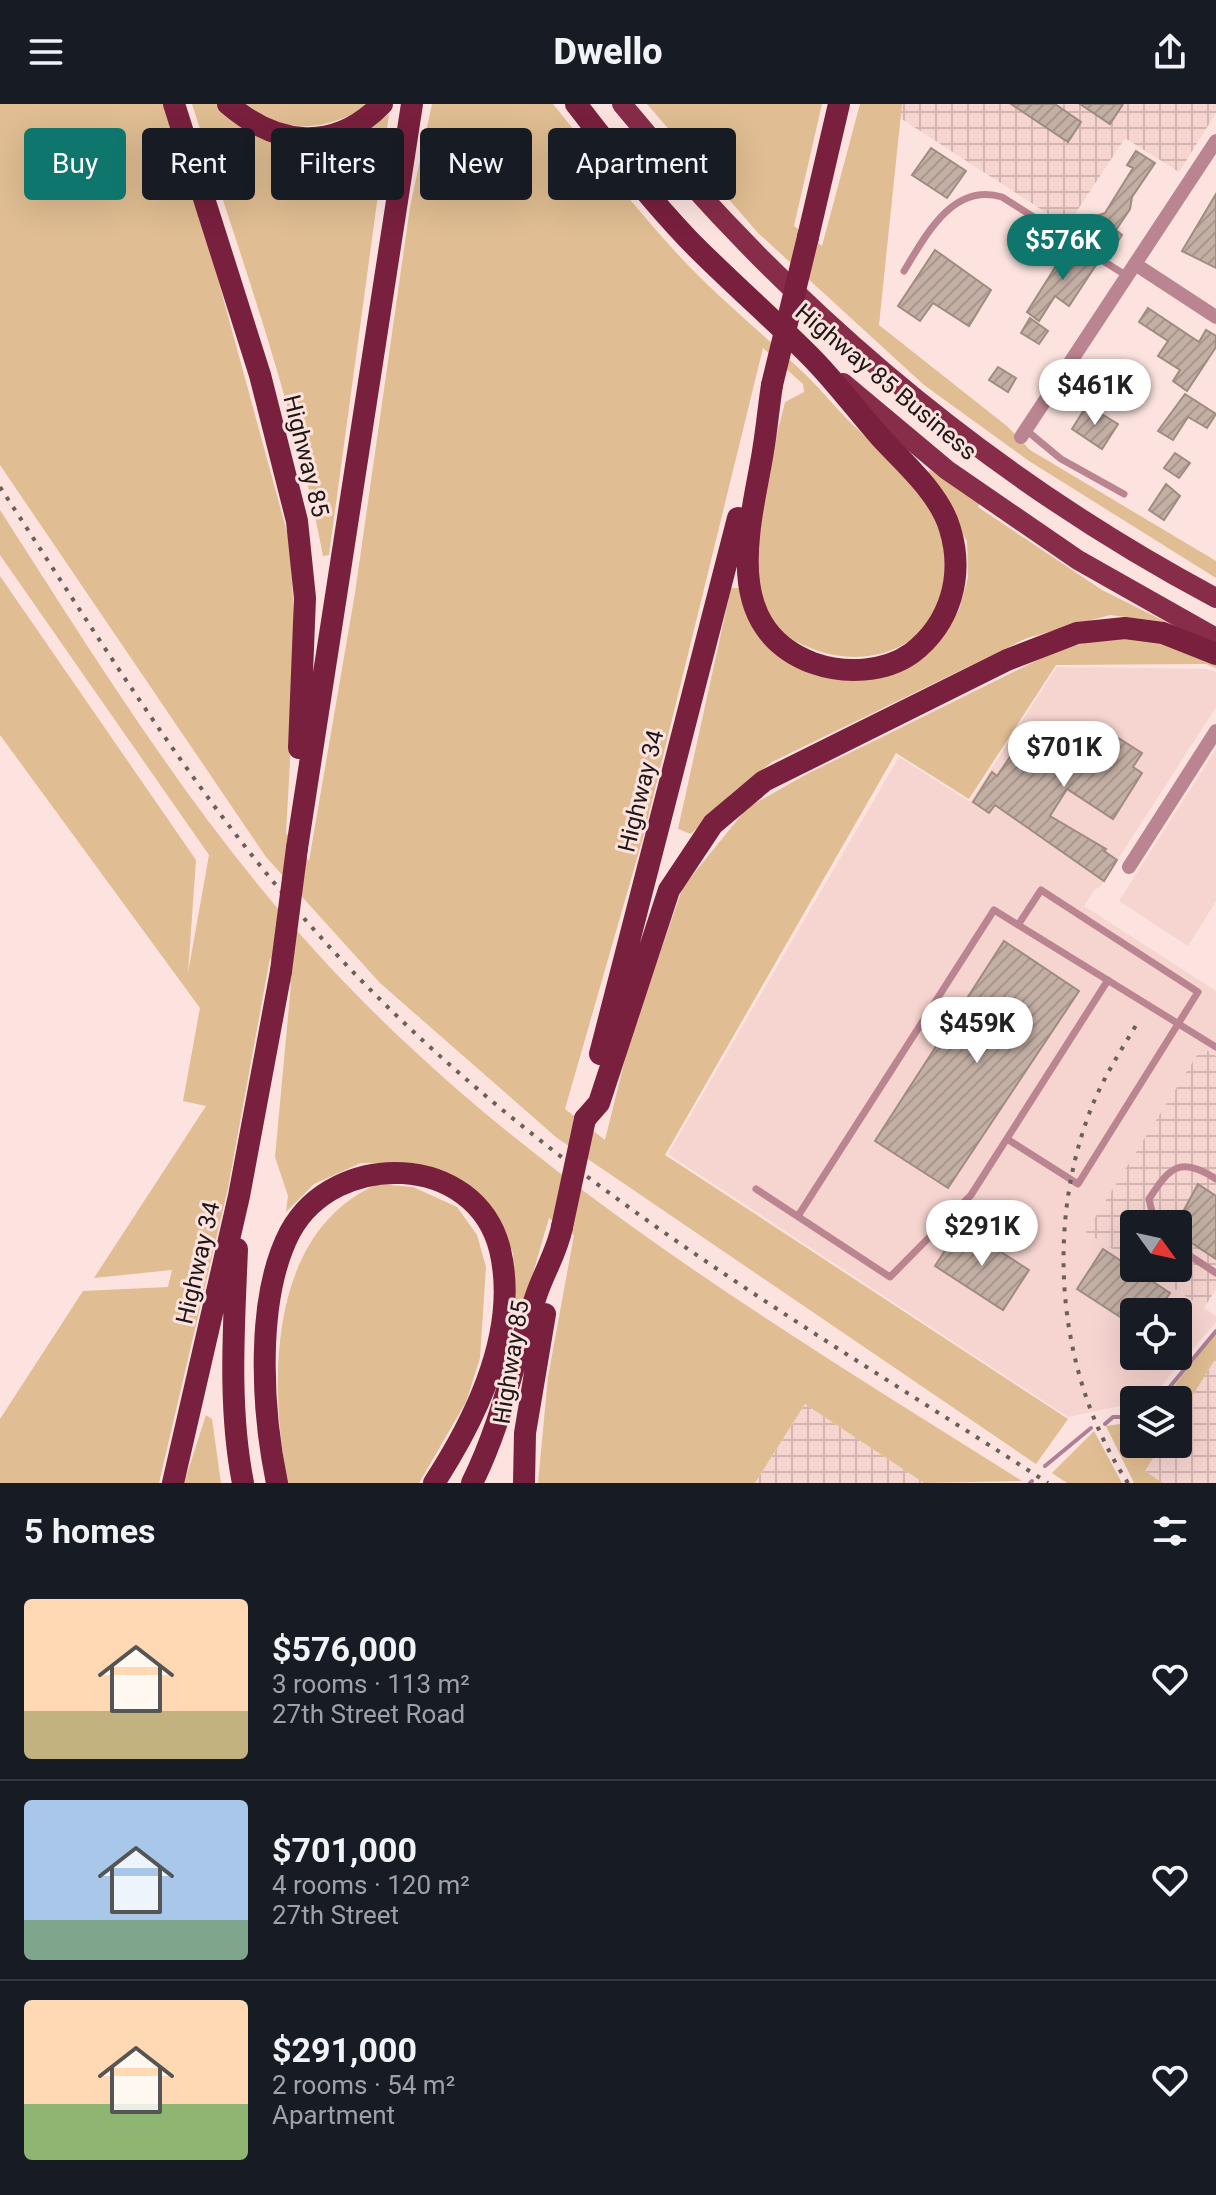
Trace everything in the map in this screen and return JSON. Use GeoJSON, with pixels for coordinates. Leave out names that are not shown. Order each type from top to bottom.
{"type":"FeatureCollection","features":[{"type":"Feature","properties":{"kind":"highway","name":"Highway 85"},"geometry":{"type":"LineString","coordinates":[[174,104],[264,389],[297,521],[305,598],[296,789],[298,840]]}},
{"type":"Feature","properties":{"kind":"highway"},"geometry":{"type":"LineString","coordinates":[[228,104],[269,132],[321,139],[349,129],[382,104]]}},
{"type":"Feature","properties":{"kind":"highway","name":"Highway 34"},"geometry":{"type":"LineString","coordinates":[[173,1483],[239,1196],[281,971],[298,840],[412,104]]}},
{"type":"Feature","properties":{"kind":"highway","name":"Highway 85 Business"},"geometry":{"type":"LineString","coordinates":[[576,104],[687,237],[812,357]]}},
{"type":"Feature","properties":{"kind":"highway","name":"Highway 34"},"geometry":{"type":"LineString","coordinates":[[472,1483],[508,1394],[536,1295],[557,1250],[585,1119],[772,385],[839,104]]}},
{"type":"Feature","properties":{"kind":"highway"},"geometry":{"type":"LineString","coordinates":[[772,385],[747,539],[748,581],[757,608],[776,638],[803,659],[838,669],[871,669],[894,662],[919,646],[947,610],[957,573],[950,528],[911,472],[812,357]]}},
{"type":"Feature","properties":{"kind":"highway"},"geometry":{"type":"LineString","coordinates":[[585,1119],[599,1103],[669,890],[713,824],[764,781],[993,667],[1077,633],[1125,628],[1150,631],[1216,654]]}},
{"type":"Feature","properties":{"kind":"highway"},"geometry":{"type":"LineString","coordinates":[[277,1483],[267,1386],[268,1318],[283,1249],[304,1212],[330,1189],[353,1179],[395,1171],[416,1173],[458,1192],[482,1214],[499,1248],[505,1276],[506,1301],[494,1357],[465,1426],[434,1483]]}},
{"type":"Feature","properties":{"kind":"highway"},"geometry":{"type":"LineString","coordinates":[[239,1196],[234,1338],[237,1449],[243,1483]]}},
{"type":"Feature","properties":{"kind":"highway","name":"Highway 85"},"geometry":{"type":"LineString","coordinates":[[524,1483],[534,1368],[557,1250]]}},
{"type":"Feature","properties":{"kind":"main road","name":"Highway 85 Business"},"geometry":{"type":"LineString","coordinates":[[622,104],[686,182],[757,258],[875,366],[954,429],[1078,517],[1216,598]]}},
{"type":"Feature","properties":{"kind":"main road","name":"Highway 85 Business"},"geometry":{"type":"LineString","coordinates":[[812,357],[947,470],[1078,560],[1216,638]]}},
{"type":"Feature","properties":{"kind":"street"},"geometry":{"type":"LineString","coordinates":[[1023,434],[1216,141]]}},
{"type":"Feature","properties":{"kind":"street"},"geometry":{"type":"LineString","coordinates":[[1131,270],[1216,317]]}},
{"type":"Feature","properties":{"kind":"street"},"geometry":{"type":"LineString","coordinates":[[1129,867],[1216,731]]}},
{"type":"Feature","properties":{"kind":"lane"},"geometry":{"type":"LineString","coordinates":[[904,271],[942,216],[971,194],[986,192],[1002,197],[1131,270]]}},
{"type":"Feature","properties":{"kind":"lane"},"geometry":{"type":"LineString","coordinates":[[1023,434],[1124,494]]}},
{"type":"Feature","properties":{"kind":"lane"},"geometry":{"type":"LineString","coordinates":[[1007,1139],[1078,1184],[1198,992],[1041,890],[1018,925]]}},
{"type":"Feature","properties":{"kind":"lane"},"geometry":{"type":"LineString","coordinates":[[798,1216],[994,910],[1216,1047]]}},
{"type":"Feature","properties":{"kind":"lane"},"geometry":{"type":"LineString","coordinates":[[756,1189],[890,1277],[971,1195],[1108,980]]}},
{"type":"Feature","properties":{"kind":"lane"},"geometry":{"type":"LineString","coordinates":[[1152,1210],[1149,1199],[1167,1172],[1177,1167],[1200,1168],[1216,1179]]}},
{"type":"Feature","properties":{"kind":"lane"},"geometry":{"type":"LineString","coordinates":[[1192,1257],[1216,1273]]}},
{"type":"Feature","properties":{"kind":"shaded area"},"geometry":{"type":"Polygon","coordinates":[[[0,104],[163,104],[171,128],[142,128],[142,200],[194,200],[290,543],[296,655],[286,833],[309,861],[355,593],[410,207],[420,160],[420,200],[532,200],[532,128],[427,128],[432,104],[553,104],[572,128],[548,128],[548,200],[630,200],[705,282],[808,377],[907,479],[931,511],[945,549],[946,579],[940,605],[927,626],[909,642],[887,652],[861,657],[835,655],[803,645],[777,628],[761,600],[755,579],[754,534],[785,402],[804,392],[803,384],[763,348],[644,834],[565,1109],[605,1140],[630,1039],[683,887],[747,808],[805,775],[1052,653],[1107,636],[1142,637],[1216,661],[1216,668],[1206,664],[1056,665],[969,799],[896,753],[665,1155],[1068,1419],[1036,1464],[557,1138],[380,983],[266,857],[0,465],[0,104]]]}},
{"type":"Feature","properties":{"kind":"shaded area"},"geometry":{"type":"Polygon","coordinates":[[[192,104],[219,104],[226,113],[305,128],[271,128],[271,200],[377,200],[329,555],[323,556],[297,441],[223,200],[255,200],[255,128],[200,128],[192,104]]]}},
{"type":"Feature","properties":{"kind":"shaded area"},"geometry":{"type":"Polygon","coordinates":[[[246,104],[373,104],[325,124],[294,126],[263,115],[246,104]]]}},
{"type":"Feature","properties":{"kind":"shaded area"},"geometry":{"type":"Polygon","coordinates":[[[647,104],[822,104],[794,226],[822,246],[860,104],[902,104],[879,325],[1008,427],[1030,450],[1216,561],[1216,578],[1029,461],[924,385],[757,232],[730,200],[736,200],[736,128],[668,128],[647,104]]]}},
{"type":"Feature","properties":{"kind":"shaded area"},"geometry":{"type":"Polygon","coordinates":[[[899,104],[1216,104],[1216,113],[1179,172],[1125,138],[1067,226],[897,116],[899,104]]]}},
{"type":"Feature","properties":{"kind":"shaded area"},"geometry":{"type":"Polygon","coordinates":[[[389,114],[387,128],[366,128],[389,114]]]}},
{"type":"Feature","properties":{"kind":"shaded area"},"geometry":{"type":"Polygon","coordinates":[[[930,470],[980,502],[978,507],[1102,590],[1166,622],[1110,615],[1027,638],[772,762],[732,793],[691,834],[678,829],[731,588],[741,588],[752,623],[770,646],[795,663],[829,677],[944,631],[959,610],[968,577],[967,541],[927,473],[930,470]]]}},
{"type":"Feature","properties":{"kind":"shaded area"},"geometry":{"type":"Polygon","coordinates":[[[0,510],[194,802],[280,912],[403,1041],[484,1113],[657,1244],[747,1306],[1022,1481],[924,1483],[805,1404],[755,1483],[538,1483],[548,1377],[574,1235],[549,1218],[517,1328],[513,1253],[495,1216],[448,1175],[415,1163],[361,1163],[314,1184],[286,1212],[288,1196],[275,1157],[291,984],[270,958],[228,1188],[159,1483],[0,1483],[0,1419],[83,1291],[168,1287],[172,1270],[94,1278],[206,1106],[183,1101],[200,1008],[0,735],[0,576],[196,860],[188,973],[209,855],[0,555],[0,510]]]}},
{"type":"Feature","properties":{"kind":"shaded area"},"geometry":{"type":"Polygon","coordinates":[[[1057,667],[1206,669],[1216,672],[1216,707],[1100,887],[1094,890],[1084,906],[1216,991],[1216,1056],[1202,1048],[1087,1232],[1120,1254],[1120,1282],[1164,1282],[1188,1298],[1120,1298],[1120,1370],[1175,1370],[1161,1386],[1120,1386],[1120,1406],[1068,1417],[668,1154],[899,757],[970,802],[1057,667]]]}},
{"type":"Feature","properties":{"kind":"shaded area"},"geometry":{"type":"Polygon","coordinates":[[[1216,749],[1216,901],[1188,946],[1119,901],[1216,749]]]}},
{"type":"Feature","properties":{"kind":"shaded area"},"geometry":{"type":"Polygon","coordinates":[[[1202,1047],[1216,1056],[1216,1289],[1204,1308],[1164,1282],[1192,1282],[1192,1210],[1120,1210],[1120,1254],[1086,1232],[1202,1047]]]}},
{"type":"Feature","properties":{"kind":"shaded area"},"geometry":{"type":"Polygon","coordinates":[[[378,1184],[413,1187],[457,1207],[477,1235],[486,1267],[480,1358],[466,1402],[419,1483],[288,1483],[278,1400],[279,1356],[284,1313],[296,1273],[315,1236],[342,1206],[378,1184]]]}},
{"type":"Feature","properties":{"kind":"shaded area"},"geometry":{"type":"Polygon","coordinates":[[[1192,1300],[1216,1316],[1216,1322],[1192,1350],[1192,1300]]]}},
{"type":"Feature","properties":{"kind":"shaded area"},"geometry":{"type":"Polygon","coordinates":[[[1216,1333],[1216,1358],[1192,1397],[1192,1386],[1174,1386],[1187,1370],[1192,1370],[1192,1363],[1216,1333]]]}},
{"type":"Feature","properties":{"kind":"shaded area"},"geometry":{"type":"Polygon","coordinates":[[[1216,1358],[1216,1483],[1163,1483],[1145,1471],[1153,1458],[1192,1458],[1192,1397],[1216,1358]]]}},
{"type":"Feature","properties":{"kind":"shaded area"},"geometry":{"type":"Polygon","coordinates":[[[805,1404],[924,1483],[755,1483],[805,1404]]]}},
{"type":"Feature","properties":{"kind":"shaded area"},"geometry":{"type":"Polygon","coordinates":[[[206,1415],[212,1419],[221,1483],[184,1483],[206,1415]]]}},
{"type":"Feature","properties":{"kind":"shaded area"},"geometry":{"type":"Polygon","coordinates":[[[1120,1424],[1120,1454],[1106,1426],[1120,1424]]]}},
{"type":"Feature","properties":{"kind":"shaded area"},"geometry":{"type":"Polygon","coordinates":[[[1094,1431],[1122,1483],[1067,1483],[1052,1473],[1094,1431]]]}},
{"type":"Feature","properties":{"kind":"shaded area"},"geometry":{"type":"Polygon","coordinates":[[[1122,1458],[1153,1458],[1145,1471],[1163,1483],[1134,1483],[1122,1458]]]}},
{"type":"Feature","properties":{"kind":"building"},"geometry":{"type":"Polygon","coordinates":[[[1011,104],[1055,104],[1081,122],[1068,142],[1011,104]]]}},
{"type":"Feature","properties":{"kind":"building"},"geometry":{"type":"Polygon","coordinates":[[[1080,104],[1123,104],[1110,124],[1080,104]]]}},
{"type":"Feature","properties":{"kind":"building"},"geometry":{"type":"Polygon","coordinates":[[[931,148],[966,171],[947,198],[912,175],[931,148]]]}},
{"type":"Feature","properties":{"kind":"building"},"geometry":{"type":"Polygon","coordinates":[[[1136,151],[1155,163],[1132,197],[1130,209],[1116,230],[1122,235],[1114,247],[1086,230],[1096,216],[1105,213],[1133,168],[1127,165],[1136,151]]]}},
{"type":"Feature","properties":{"kind":"building"},"geometry":{"type":"Polygon","coordinates":[[[1216,194],[1216,268],[1182,251],[1216,194]]]}},
{"type":"Feature","properties":{"kind":"building"},"geometry":{"type":"Polygon","coordinates":[[[1068,247],[1096,265],[1069,306],[1055,296],[1039,321],[1027,312],[1068,247]]]}},
{"type":"Feature","properties":{"kind":"building"},"geometry":{"type":"Polygon","coordinates":[[[935,250],[991,290],[969,326],[933,303],[920,321],[898,306],[935,250]]]}},
{"type":"Feature","properties":{"kind":"building"},"geometry":{"type":"Polygon","coordinates":[[[1148,308],[1199,342],[1206,330],[1216,336],[1216,347],[1187,391],[1173,381],[1180,370],[1158,356],[1168,341],[1139,322],[1148,308]]]}},
{"type":"Feature","properties":{"kind":"building"},"geometry":{"type":"Polygon","coordinates":[[[1030,318],[1048,331],[1039,344],[1021,333],[1030,318]]]}},
{"type":"Feature","properties":{"kind":"building"},"geometry":{"type":"Polygon","coordinates":[[[998,367],[1016,378],[1008,392],[989,380],[998,367]]]}},
{"type":"Feature","properties":{"kind":"building"},"geometry":{"type":"Polygon","coordinates":[[[1185,394],[1216,414],[1207,428],[1188,417],[1173,440],[1158,431],[1185,394]]]}},
{"type":"Feature","properties":{"kind":"building"},"geometry":{"type":"Polygon","coordinates":[[[1087,405],[1118,424],[1102,449],[1072,429],[1087,405]]]}},
{"type":"Feature","properties":{"kind":"building"},"geometry":{"type":"Polygon","coordinates":[[[1175,453],[1190,463],[1179,478],[1164,468],[1175,453]]]}},
{"type":"Feature","properties":{"kind":"building"},"geometry":{"type":"Polygon","coordinates":[[[1166,484],[1180,496],[1164,520],[1149,510],[1166,484]]]}},
{"type":"Feature","properties":{"kind":"building"},"geometry":{"type":"Polygon","coordinates":[[[1040,725],[1070,744],[1074,738],[1092,749],[1104,729],[1142,753],[1133,767],[1142,773],[1113,819],[1067,789],[1050,816],[1106,849],[1104,851],[1117,860],[1104,881],[995,805],[989,813],[973,802],[992,772],[997,776],[1012,754],[1018,758],[1040,725]]]}},
{"type":"Feature","properties":{"kind":"building"},"geometry":{"type":"Polygon","coordinates":[[[1004,941],[1079,991],[948,1188],[875,1141],[1004,941]]]}},
{"type":"Feature","properties":{"kind":"building"},"geometry":{"type":"Polygon","coordinates":[[[1198,1184],[1216,1196],[1216,1259],[1192,1243],[1192,1210],[1184,1210],[1198,1184]]]}},
{"type":"Feature","properties":{"kind":"building"},"geometry":{"type":"Polygon","coordinates":[[[961,1226],[1029,1270],[1003,1310],[935,1266],[961,1226]]]}},
{"type":"Feature","properties":{"kind":"building"},"geometry":{"type":"Polygon","coordinates":[[[1103,1249],[1120,1260],[1120,1282],[1153,1282],[1170,1293],[1167,1298],[1120,1298],[1120,1317],[1077,1289],[1103,1249]]]}},
{"type":"Feature","properties":{"kind":"waterway"},"geometry":{"type":"LineString","coordinates":[[1171,1386],[1216,1331]]}},
{"type":"Feature","properties":{"kind":"waterway"},"geometry":{"type":"LineString","coordinates":[[1105,1424],[1113,1417],[1120,1417]]}},
{"type":"Feature","properties":{"kind":"waterway"},"geometry":{"type":"LineString","coordinates":[[1045,1466],[1091,1428]]}},
{"type":"Feature","properties":{"kind":"railway"},"geometry":{"type":"LineString","coordinates":[[0,487],[166,739],[256,860],[355,974],[432,1049],[514,1119],[686,1248],[1048,1483]]}},
{"type":"Feature","properties":{"kind":"railway"},"geometry":{"type":"LineString","coordinates":[[1128,1483],[1104,1442],[1086,1397],[1073,1351],[1066,1303],[1064,1255],[1067,1207],[1075,1159],[1089,1114],[1105,1078],[1138,1022]]}}]}
